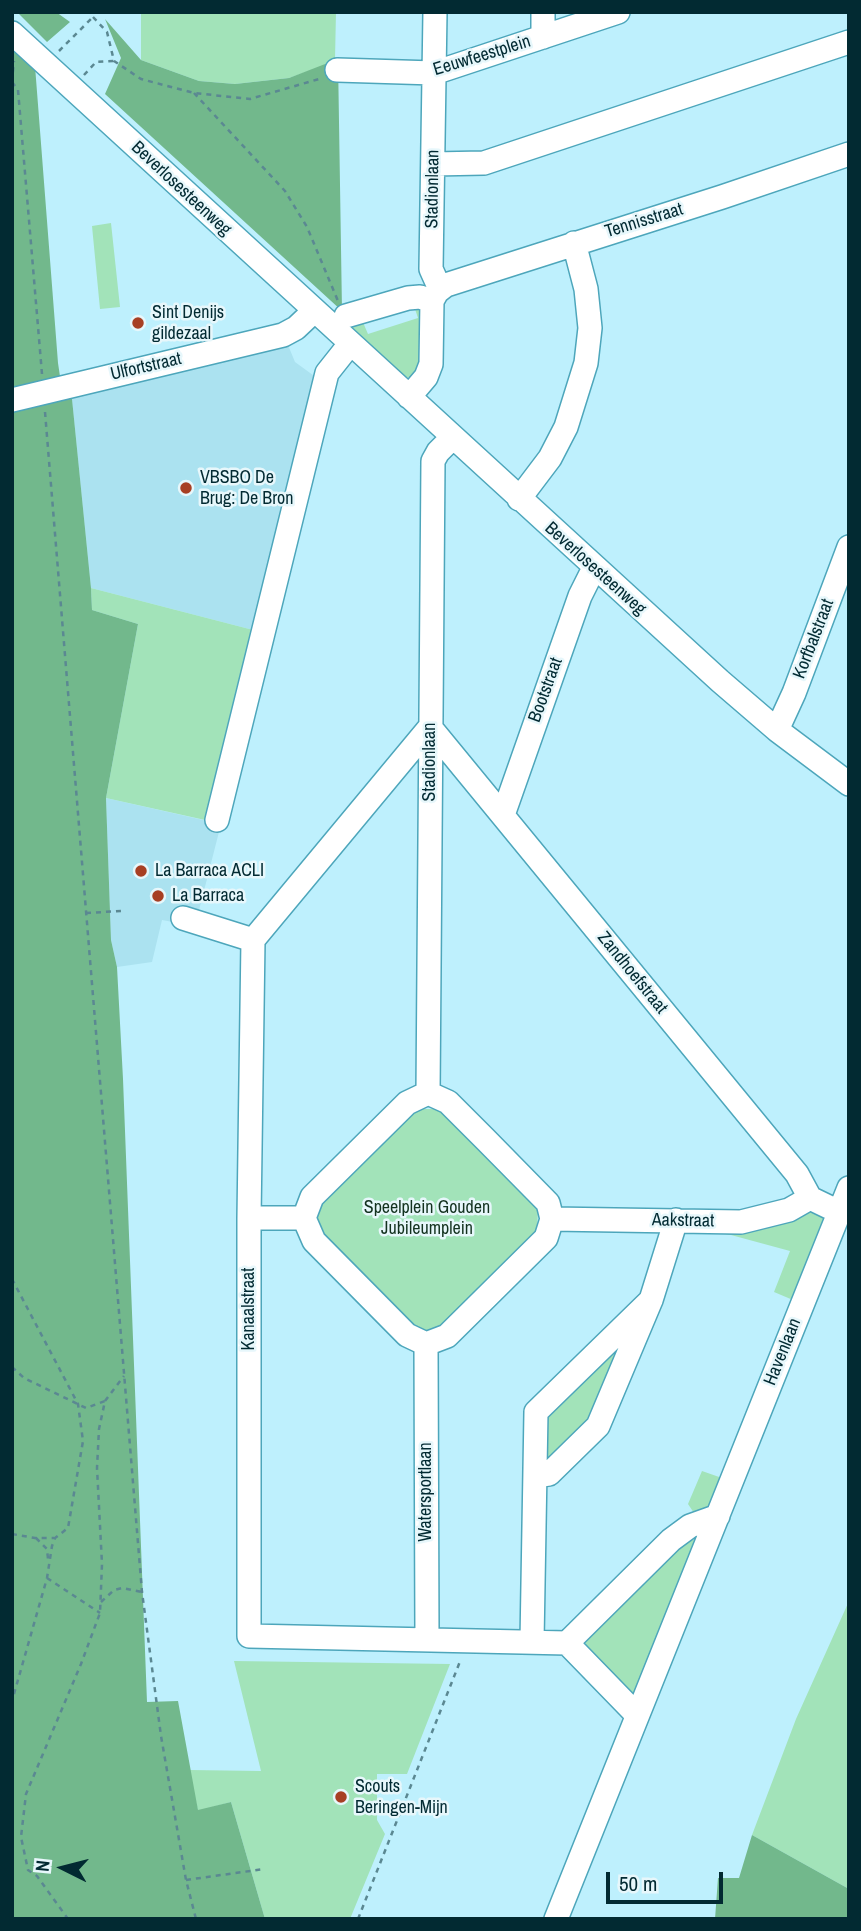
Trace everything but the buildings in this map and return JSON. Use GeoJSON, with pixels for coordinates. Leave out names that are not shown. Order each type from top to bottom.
{"type":"FeatureCollection","features":[{"type":"Feature","properties":{"kind":"street","name":"Stadionlaan"},"geometry":{"type":"LineString","coordinates":[[409,397],[426,377],[431,364],[436,295],[431,269],[435,12]]}},
{"type":"Feature","properties":{"kind":"street","name":"Eeuwfeestplein"},"geometry":{"type":"LineString","coordinates":[[543,12],[543,37]]}},
{"type":"Feature","properties":{"kind":"street","name":"Eeuwfeestplein"},"geometry":{"type":"LineString","coordinates":[[337,70],[434,73],[618,12]]}},
{"type":"Feature","properties":{"kind":"street","name":"Beverlosesteenweg"},"geometry":{"type":"LineString","coordinates":[[12,33],[594,568],[777,730],[849,784]]}},
{"type":"Feature","properties":{"kind":"street"},"geometry":{"type":"LineString","coordinates":[[433,164],[484,163],[849,42]]}},
{"type":"Feature","properties":{"kind":"street","name":"Tennisstraat"},"geometry":{"type":"LineString","coordinates":[[345,316],[408,298],[436,295],[574,243],[849,154]]}},
{"type":"Feature","properties":{"kind":"street"},"geometry":{"type":"LineString","coordinates":[[519,499],[550,458],[566,427],[586,363],[590,328],[586,289],[574,243]]}},
{"type":"Feature","properties":{"kind":"street","name":"Ulfortstraat"},"geometry":{"type":"LineString","coordinates":[[12,400],[283,335],[296,328],[314,311]]}},
{"type":"Feature","properties":{"kind":"street"},"geometry":{"type":"LineString","coordinates":[[217,820],[327,373],[350,344]]}},
{"type":"Feature","properties":{"kind":"street","name":"Stadionlaan"},"geometry":{"type":"LineString","coordinates":[[428,1093],[433,461],[452,438]]}},
{"type":"Feature","properties":{"kind":"street","name":"Korfbalstraat"},"geometry":{"type":"LineString","coordinates":[[777,730],[794,693],[849,547]]}},
{"type":"Feature","properties":{"kind":"street","name":"Bootstraat"},"geometry":{"type":"LineString","coordinates":[[503,815],[580,596],[594,568]]}},
{"type":"Feature","properties":{"kind":"street"},"geometry":{"type":"LineString","coordinates":[[183,918],[253,940],[430,727]]}},
{"type":"Feature","properties":{"kind":"street","name":"Zandhoefstraat"},"geometry":{"type":"LineString","coordinates":[[430,727],[797,1174],[810,1198]]}},
{"type":"Feature","properties":{"kind":"street","name":"Kanaalstraat"},"geometry":{"type":"LineString","coordinates":[[253,940],[248,1218],[249,1636],[567,1643]]}},
{"type":"Feature","properties":{"kind":"street"},"geometry":{"type":"LineString","coordinates":[[428,1093],[448,1102],[486,1140],[548,1203],[552,1219],[546,1238],[447,1336],[426,1344],[407,1335],[314,1241],[304,1218],[312,1197],[407,1103],[428,1093]]}},
{"type":"Feature","properties":{"kind":"street","name":"Havenlaan"},"geometry":{"type":"LineString","coordinates":[[556,1919],[718,1516],[840,1229],[849,1188]]}},
{"type":"Feature","properties":{"kind":"street"},"geometry":{"type":"LineString","coordinates":[[810,1198],[840,1229]]}},
{"type":"Feature","properties":{"kind":"street","name":"Aakstraat"},"geometry":{"type":"LineString","coordinates":[[552,1219],[741,1222],[789,1210],[810,1198]]}},
{"type":"Feature","properties":{"kind":"street"},"geometry":{"type":"LineString","coordinates":[[248,1218],[304,1218]]}},
{"type":"Feature","properties":{"kind":"street"},"geometry":{"type":"LineString","coordinates":[[535,1476],[549,1474],[598,1426],[651,1300],[676,1220]]}},
{"type":"Feature","properties":{"kind":"street"},"geometry":{"type":"LineString","coordinates":[[532,1641],[536,1412],[651,1300]]}},
{"type":"Feature","properties":{"kind":"street","name":"Watersportlaan"},"geometry":{"type":"LineString","coordinates":[[426,1344],[427,1640]]}},
{"type":"Feature","properties":{"kind":"street"},"geometry":{"type":"LineString","coordinates":[[637,1715],[567,1643],[671,1540],[690,1526],[718,1516]]}},
{"type":"Feature","properties":{"kind":"path"},"geometry":{"type":"LineString","coordinates":[[54,56],[93,14],[107,32],[114,61]]}},
{"type":"Feature","properties":{"kind":"path"},"geometry":{"type":"LineString","coordinates":[[72,88],[96,62],[114,61],[141,79],[194,93],[250,99],[323,78],[337,70]]}},
{"type":"Feature","properties":{"kind":"path"},"geometry":{"type":"LineString","coordinates":[[12,82],[18,90],[142,1592],[161,1736],[186,1880],[196,1919]]}},
{"type":"Feature","properties":{"kind":"path"},"geometry":{"type":"LineString","coordinates":[[194,93],[285,191],[307,227],[345,316]]}},
{"type":"Feature","properties":{"kind":"path"},"geometry":{"type":"LineString","coordinates":[[86,914],[121,911],[121,914]]}},
{"type":"Feature","properties":{"kind":"path"},"geometry":{"type":"LineString","coordinates":[[12,1279],[78,1404],[83,1441],[68,1528],[55,1538],[48,1562]]}},
{"type":"Feature","properties":{"kind":"path"},"geometry":{"type":"LineString","coordinates":[[12,1367],[24,1378],[86,1408],[105,1401]]}},
{"type":"Feature","properties":{"kind":"path"},"geometry":{"type":"LineString","coordinates":[[68,1919],[37,1876],[29,1870],[21,1837],[26,1794],[100,1613],[102,1564],[97,1468],[99,1429],[105,1401],[124,1376]]}},
{"type":"Feature","properties":{"kind":"path"},"geometry":{"type":"LineString","coordinates":[[12,1534],[55,1538]]}},
{"type":"Feature","properties":{"kind":"path"},"geometry":{"type":"LineString","coordinates":[[12,1701],[47,1578],[47,1549],[36,1538]]}},
{"type":"Feature","properties":{"kind":"path"},"geometry":{"type":"LineString","coordinates":[[47,1578],[100,1613]]}},
{"type":"Feature","properties":{"kind":"path"},"geometry":{"type":"LineString","coordinates":[[100,1603],[114,1590],[122,1588],[142,1592]]}},
{"type":"Feature","properties":{"kind":"path"},"geometry":{"type":"LineString","coordinates":[[358,1919],[469,1640]]}},
{"type":"Feature","properties":{"kind":"path"},"geometry":{"type":"LineString","coordinates":[[186,1880],[264,1868]]}},
{"type":"Feature","properties":{"kind":"shaded area","name":"VBSBO De Brug: De Bron"},"geometry":{"type":"Polygon","coordinates":[[[288,345],[295,362],[317,378],[257,631],[91,588],[71,389],[288,345]]]}},
{"type":"Feature","properties":{"kind":"shaded area"},"geometry":{"type":"Polygon","coordinates":[[[106,798],[221,824],[195,926],[162,920],[152,962],[117,967],[111,940],[106,798]]]}},
{"type":"Feature","properties":{"kind":"green space"},"geometry":{"type":"Polygon","coordinates":[[[17,12],[56,12],[70,22],[47,42],[17,12]]]}},
{"type":"Feature","properties":{"kind":"green space"},"geometry":{"type":"Polygon","coordinates":[[[141,12],[336,12],[335,59],[289,78],[235,84],[199,81],[141,60],[141,12]]]}},
{"type":"Feature","properties":{"kind":"green space"},"geometry":{"type":"Polygon","coordinates":[[[105,19],[141,60],[199,81],[235,84],[289,78],[338,59],[342,311],[105,94],[121,58],[105,19]]]}},
{"type":"Feature","properties":{"kind":"green space"},"geometry":{"type":"Polygon","coordinates":[[[12,49],[35,66],[58,363],[62,390],[71,389],[92,610],[138,624],[106,798],[111,940],[117,967],[123,1079],[147,1702],[178,1701],[198,1810],[231,1802],[265,1919],[12,1919],[12,49]]]}},
{"type":"Feature","properties":{"kind":"green space"},"geometry":{"type":"Polygon","coordinates":[[[111,223],[120,307],[100,309],[92,226],[111,223]]]}},
{"type":"Feature","properties":{"kind":"green space"},"geometry":{"type":"Polygon","coordinates":[[[413,303],[422,304],[425,358],[416,375],[406,378],[349,324],[362,320],[368,334],[418,318],[413,303]]]}},
{"type":"Feature","properties":{"kind":"green space"},"geometry":{"type":"Polygon","coordinates":[[[91,588],[257,631],[214,822],[106,798],[138,624],[92,610],[91,588]]]}},
{"type":"Feature","properties":{"kind":"green space","name":"Speelplein Gouden Jubileumplein"},"geometry":{"type":"Polygon","coordinates":[[[417,1109],[441,1109],[537,1204],[538,1210],[537,1231],[440,1329],[418,1331],[319,1234],[316,1210],[319,1200],[417,1109]]]}},
{"type":"Feature","properties":{"kind":"green space"},"geometry":{"type":"Polygon","coordinates":[[[809,1207],[823,1216],[825,1221],[793,1300],[774,1292],[790,1251],[731,1235],[685,1228],[809,1207]]]}},
{"type":"Feature","properties":{"kind":"green space"},"geometry":{"type":"Polygon","coordinates":[[[632,1323],[597,1420],[545,1463],[540,1420],[632,1323]]]}},
{"type":"Feature","properties":{"kind":"green space"},"geometry":{"type":"Polygon","coordinates":[[[702,1471],[722,1478],[711,1507],[694,1513],[688,1504],[702,1471]]]}},
{"type":"Feature","properties":{"kind":"green space"},"geometry":{"type":"Polygon","coordinates":[[[687,1538],[695,1540],[694,1546],[637,1689],[633,1693],[629,1692],[586,1647],[585,1641],[687,1538]]]}},
{"type":"Feature","properties":{"kind":"green space"},"geometry":{"type":"Polygon","coordinates":[[[849,1601],[849,1889],[752,1835],[796,1719],[849,1601]]]}},
{"type":"Feature","properties":{"kind":"green space"},"geometry":{"type":"Polygon","coordinates":[[[234,1661],[450,1664],[407,1774],[377,1774],[377,1820],[385,1834],[350,1919],[265,1919],[231,1802],[198,1811],[189,1770],[261,1771],[234,1661]]]}},
{"type":"Feature","properties":{"kind":"green space"},"geometry":{"type":"Polygon","coordinates":[[[752,1835],[849,1889],[849,1919],[715,1919],[718,1878],[739,1878],[752,1835]]]}},
{"type":"Feature","properties":{"kind":"place","name":"Sint Denijs gildezaal"},"geometry":{"type":"Point","coordinates":[138,323]}},
{"type":"Feature","properties":{"kind":"place","name":"VBSBO De Brug: De Bron"},"geometry":{"type":"Point","coordinates":[186,488]}},
{"type":"Feature","properties":{"kind":"place","name":"La Barraca ACLI"},"geometry":{"type":"Point","coordinates":[141,871]}},
{"type":"Feature","properties":{"kind":"place","name":"La Barraca"},"geometry":{"type":"Point","coordinates":[158,896]}},
{"type":"Feature","properties":{"kind":"place","name":"Scouts Beringen-Mijn"},"geometry":{"type":"Point","coordinates":[341,1797]}}]}
